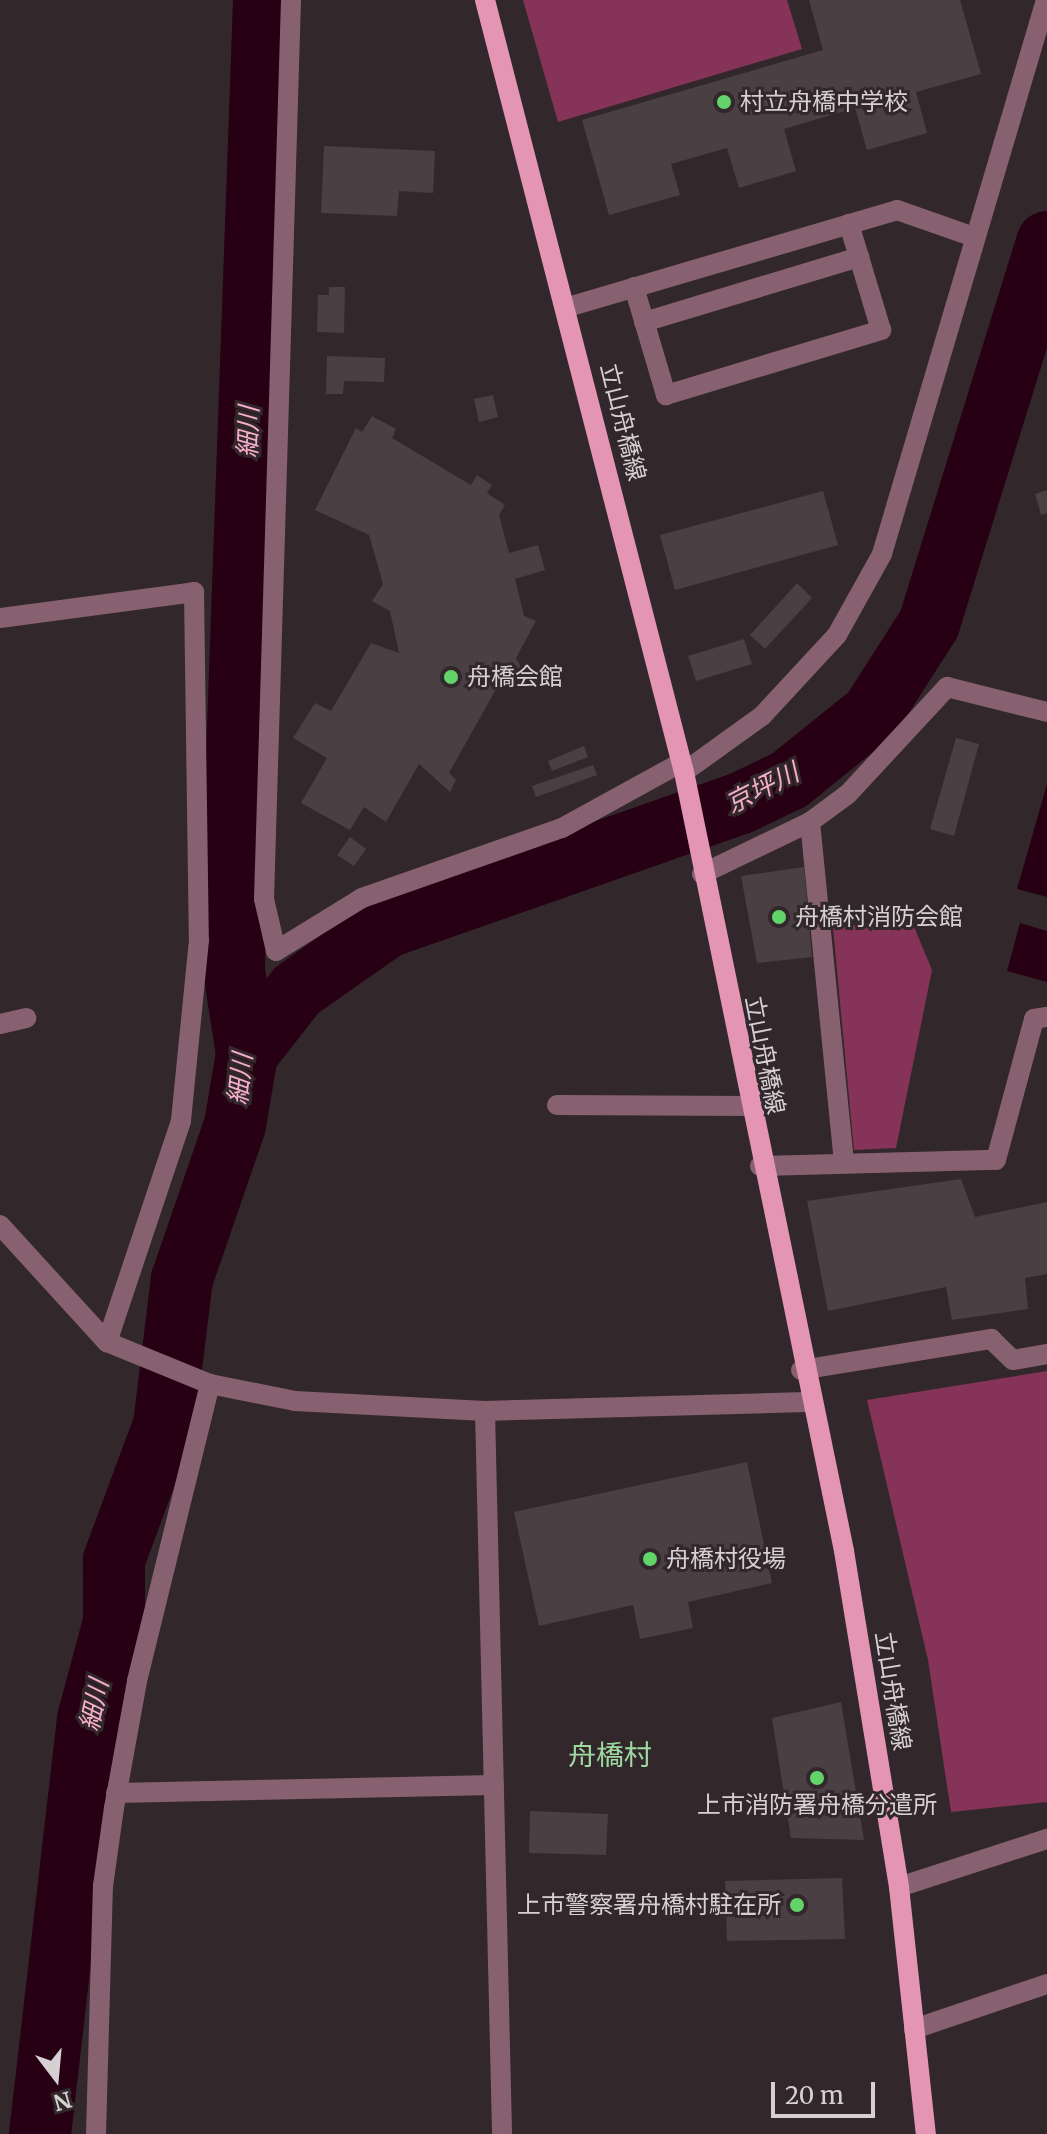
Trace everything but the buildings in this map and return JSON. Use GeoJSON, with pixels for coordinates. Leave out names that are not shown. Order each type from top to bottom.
{"type":"FeatureCollection","features":[{"type":"Feature","properties":{"kind":"main road","name":"立山舟橋線"},"geometry":{"type":"LineString","coordinates":[[485,0],[568,307],[683,767],[801,1370],[844,1551],[899,1887],[926,2134]]}},
{"type":"Feature","properties":{"kind":"street"},"geometry":{"type":"LineString","coordinates":[[291,0],[264,899],[276,951],[362,898],[562,828],[683,767],[762,716],[837,635],[882,554],[1046,0]]}},
{"type":"Feature","properties":{"kind":"street"},"geometry":{"type":"LineString","coordinates":[[568,307],[897,210],[974,237]]}},
{"type":"Feature","properties":{"kind":"street"},"geometry":{"type":"LineString","coordinates":[[634,287],[666,395],[881,330],[849,224]]}},
{"type":"Feature","properties":{"kind":"street"},"geometry":{"type":"LineString","coordinates":[[644,322],[859,257]]}},
{"type":"Feature","properties":{"kind":"street"},"geometry":{"type":"LineString","coordinates":[[0,618],[194,592],[199,940],[181,1121],[107,1342]]}},
{"type":"Feature","properties":{"kind":"street"},"geometry":{"type":"LineString","coordinates":[[702,874],[810,822],[881,762],[947,687],[1047,712]]}},
{"type":"Feature","properties":{"kind":"street"},"geometry":{"type":"LineString","coordinates":[[810,822],[844,1160]]}},
{"type":"Feature","properties":{"kind":"street"},"geometry":{"type":"LineString","coordinates":[[760,1166],[844,1160],[996,1160],[1034,1019],[1047,1017]]}},
{"type":"Feature","properties":{"kind":"street"},"geometry":{"type":"LineString","coordinates":[[0,1024],[26,1018]]}},
{"type":"Feature","properties":{"kind":"street"},"geometry":{"type":"LineString","coordinates":[[557,1105],[749,1106]]}},
{"type":"Feature","properties":{"kind":"street"},"geometry":{"type":"LineString","coordinates":[[0,1225],[107,1342],[210,1384],[295,1401],[485,1411],[808,1402]]}},
{"type":"Feature","properties":{"kind":"street"},"geometry":{"type":"LineString","coordinates":[[801,1370],[991,1339],[1013,1360],[1047,1354]]}},
{"type":"Feature","properties":{"kind":"street"},"geometry":{"type":"LineString","coordinates":[[96,2134],[103,1886],[116,1793],[210,1384]]}},
{"type":"Feature","properties":{"kind":"street"},"geometry":{"type":"LineString","coordinates":[[485,1411],[502,2134]]}},
{"type":"Feature","properties":{"kind":"street"},"geometry":{"type":"LineString","coordinates":[[116,1793],[494,1785]]}},
{"type":"Feature","properties":{"kind":"street"},"geometry":{"type":"LineString","coordinates":[[899,1887],[1047,1839]]}},
{"type":"Feature","properties":{"kind":"street"},"geometry":{"type":"LineString","coordinates":[[914,2029],[1047,1984]]}},
{"type":"Feature","properties":{"kind":"shaded area"},"geometry":{"type":"Polygon","coordinates":[[[523,0],[787,0],[802,49],[558,122],[523,0]]]}},
{"type":"Feature","properties":{"kind":"shaded area"},"geometry":{"type":"Polygon","coordinates":[[[1047,784],[1047,897],[1017,889],[1047,784]]]}},
{"type":"Feature","properties":{"kind":"shaded area"},"geometry":{"type":"Polygon","coordinates":[[[910,917],[932,970],[896,1148],[854,1150],[833,928],[910,917]]]}},
{"type":"Feature","properties":{"kind":"shaded area"},"geometry":{"type":"Polygon","coordinates":[[[1020,923],[1047,931],[1047,982],[1007,971],[1020,923]]]}},
{"type":"Feature","properties":{"kind":"shaded area"},"geometry":{"type":"Polygon","coordinates":[[[1047,1371],[1047,1802],[951,1812],[928,1660],[867,1400],[1047,1371]]]}},
{"type":"Feature","properties":{"kind":"waterway","name":"細川"},"geometry":{"type":"LineString","coordinates":[[40,2134],[88,1719],[114,1622],[114,1560],[164,1425],[182,1279],[235,1125],[247,1054],[234,970],[237,755],[264,0]]}},
{"type":"Feature","properties":{"kind":"waterway","name":"京坪川"},"geometry":{"type":"LineString","coordinates":[[247,1054],[297,990],[387,927],[741,803],[789,780],[872,713],[929,624],[1047,242]]}},
{"type":"Feature","properties":{"kind":"place","name":"村立舟橋中学校"},"geometry":{"type":"Point","coordinates":[724,102]}},
{"type":"Feature","properties":{"kind":"place","name":"舟橋会館"},"geometry":{"type":"Point","coordinates":[451,677]}},
{"type":"Feature","properties":{"kind":"place","name":"舟橋村消防会館"},"geometry":{"type":"Point","coordinates":[779,917]}},
{"type":"Feature","properties":{"kind":"place","name":"舟橋村役場"},"geometry":{"type":"Point","coordinates":[650,1559]}},
{"type":"Feature","properties":{"kind":"place","name":"上市消防署舟橋分遣所"},"geometry":{"type":"Point","coordinates":[817,1778]}},
{"type":"Feature","properties":{"kind":"place","name":"上市警察署舟橋村駐在所"},"geometry":{"type":"Point","coordinates":[797,1905]}},
{"type":"Feature","properties":{"kind":"district","name":"舟橋村"},"geometry":{"type":"Point","coordinates":[610,1755]}}]}
